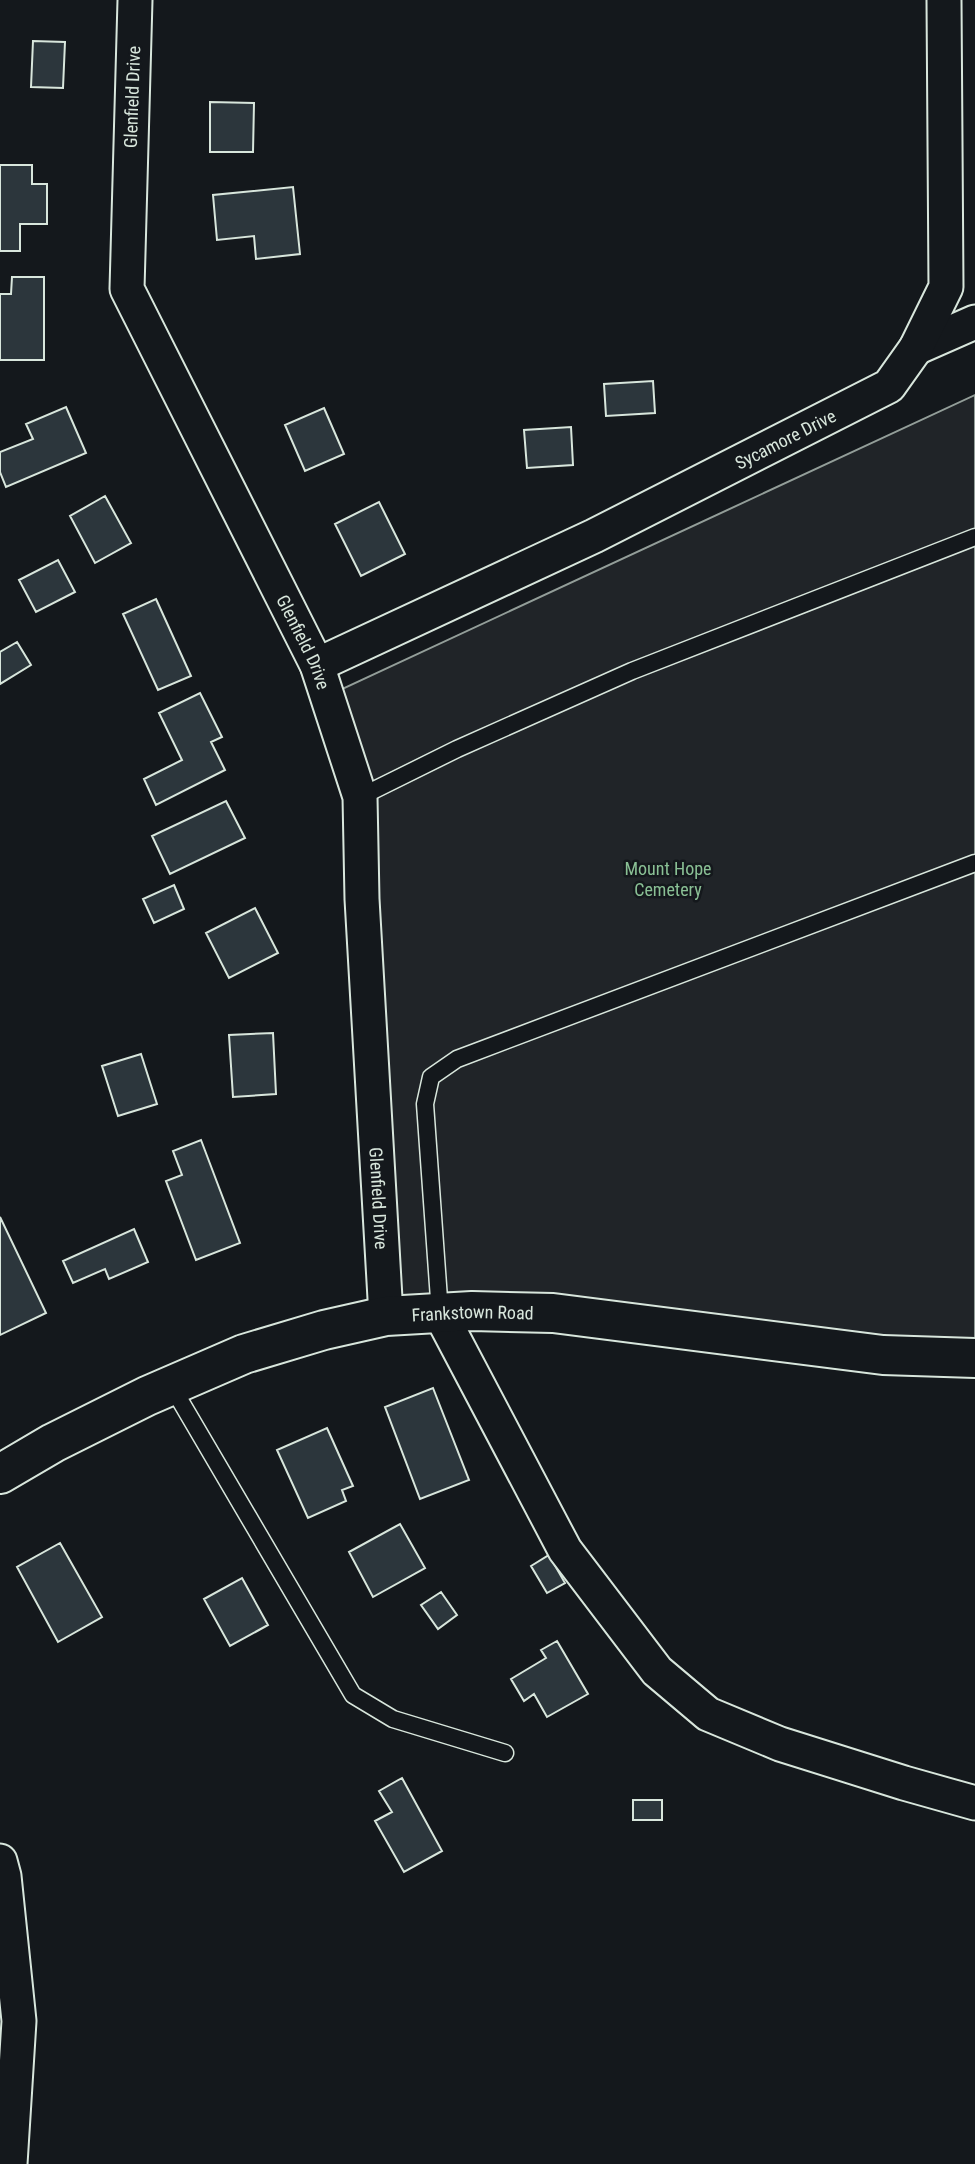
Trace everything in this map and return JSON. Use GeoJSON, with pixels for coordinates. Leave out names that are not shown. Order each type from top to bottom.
{"type":"FeatureCollection","features":[{"type":"Feature","properties":{"kind":"main road","name":"Frankstown Road"},"geometry":{"type":"LineString","coordinates":[[0,1474],[52,1443],[171,1385],[244,1354],[324,1330],[386,1316],[472,1311],[553,1313],[883,1355],[975,1358]]}},
{"type":"Feature","properties":{"kind":"street","name":"Glenfield Drive"},"geometry":{"type":"LineString","coordinates":[[135,0],[127,289],[317,665],[360,797],[362,913],[386,1316]]}},
{"type":"Feature","properties":{"kind":"street","name":"Sycamore Drive"},"geometry":{"type":"LineString","coordinates":[[317,665],[594,536],[889,386],[916,348],[946,287],[944,0]]}},
{"type":"Feature","properties":{"kind":"street"},"geometry":{"type":"LineString","coordinates":[[916,348],[975,322]]}},
{"type":"Feature","properties":{"kind":"street"},"geometry":{"type":"LineString","coordinates":[[440,1313],[565,1550],[657,1671],[708,1714],[768,1739],[975,1803]]}},
{"type":"Feature","properties":{"kind":"street"},"geometry":{"type":"LineString","coordinates":[[0,1861],[4,1876],[19,2021],[10,2164]]}},
{"type":"Feature","properties":{"kind":"lane"},"geometry":{"type":"LineString","coordinates":[[360,797],[457,749],[632,671],[975,537]]}},
{"type":"Feature","properties":{"kind":"lane"},"geometry":{"type":"LineString","coordinates":[[440,1313],[425,1104],[431,1077],[457,1059],[975,863]]}},
{"type":"Feature","properties":{"kind":"lane"},"geometry":{"type":"LineString","coordinates":[[171,1385],[353,1695],[393,1719],[505,1753]]}},
{"type":"Feature","properties":{"kind":"green space","name":"Mount Hope Cemetery"},"geometry":{"type":"Polygon","coordinates":[[[975,395],[975,1358],[386,1316],[362,899],[327,696],[975,395]]]}},
{"type":"Feature","properties":{"kind":"building"},"geometry":{"type":"Polygon","coordinates":[[[33,41],[65,42],[63,88],[31,87],[33,41]]]}},
{"type":"Feature","properties":{"kind":"building"},"geometry":{"type":"Polygon","coordinates":[[[210,102],[254,103],[253,152],[210,152],[210,102]]]}},
{"type":"Feature","properties":{"kind":"building"},"geometry":{"type":"Polygon","coordinates":[[[0,165],[32,165],[32,184],[47,184],[47,224],[20,224],[20,251],[0,251],[0,165]]]}},
{"type":"Feature","properties":{"kind":"building"},"geometry":{"type":"Polygon","coordinates":[[[293,187],[300,254],[256,259],[254,236],[217,240],[213,195],[293,187]]]}},
{"type":"Feature","properties":{"kind":"building"},"geometry":{"type":"Polygon","coordinates":[[[12,277],[44,277],[44,360],[0,360],[0,294],[11,294],[12,277]]]}},
{"type":"Feature","properties":{"kind":"building"},"geometry":{"type":"Polygon","coordinates":[[[653,381],[655,413],[606,416],[604,384],[653,381]]]}},
{"type":"Feature","properties":{"kind":"building"},"geometry":{"type":"Polygon","coordinates":[[[66,407],[86,453],[6,487],[0,472],[0,452],[33,439],[26,424],[66,407]]]}},
{"type":"Feature","properties":{"kind":"building"},"geometry":{"type":"Polygon","coordinates":[[[324,408],[344,454],[305,471],[285,425],[324,408]]]}},
{"type":"Feature","properties":{"kind":"building"},"geometry":{"type":"Polygon","coordinates":[[[571,427],[573,465],[527,468],[524,430],[571,427]]]}},
{"type":"Feature","properties":{"kind":"building"},"geometry":{"type":"Polygon","coordinates":[[[105,496],[131,543],[95,563],[70,516],[105,496]]]}},
{"type":"Feature","properties":{"kind":"building"},"geometry":{"type":"Polygon","coordinates":[[[379,502],[405,554],[361,576],[335,524],[379,502]]]}},
{"type":"Feature","properties":{"kind":"building"},"geometry":{"type":"Polygon","coordinates":[[[58,560],[75,592],[36,612],[19,580],[58,560]]]}},
{"type":"Feature","properties":{"kind":"building"},"geometry":{"type":"Polygon","coordinates":[[[156,599],[191,676],[158,690],[123,614],[156,599]]]}},
{"type":"Feature","properties":{"kind":"building"},"geometry":{"type":"Polygon","coordinates":[[[17,642],[31,665],[0,684],[0,652],[17,642]]]}},
{"type":"Feature","properties":{"kind":"building"},"geometry":{"type":"Polygon","coordinates":[[[200,693],[222,737],[211,742],[225,770],[156,805],[144,779],[182,760],[159,713],[200,693]]]}},
{"type":"Feature","properties":{"kind":"building"},"geometry":{"type":"Polygon","coordinates":[[[226,801],[245,838],[170,874],[152,836],[226,801]]]}},
{"type":"Feature","properties":{"kind":"building"},"geometry":{"type":"Polygon","coordinates":[[[174,885],[184,909],[154,923],[143,899],[174,885]]]}},
{"type":"Feature","properties":{"kind":"building"},"geometry":{"type":"Polygon","coordinates":[[[255,908],[278,953],[229,978],[206,933],[255,908]]]}},
{"type":"Feature","properties":{"kind":"building"},"geometry":{"type":"Polygon","coordinates":[[[273,1033],[276,1094],[233,1097],[229,1035],[273,1033]]]}},
{"type":"Feature","properties":{"kind":"building"},"geometry":{"type":"Polygon","coordinates":[[[141,1054],[157,1104],[118,1116],[102,1066],[141,1054]]]}},
{"type":"Feature","properties":{"kind":"building"},"geometry":{"type":"Polygon","coordinates":[[[201,1140],[240,1243],[196,1260],[166,1181],[182,1175],[173,1151],[201,1140]]]}},
{"type":"Feature","properties":{"kind":"building"},"geometry":{"type":"Polygon","coordinates":[[[0,1217],[46,1313],[0,1335],[0,1217]]]}},
{"type":"Feature","properties":{"kind":"building"},"geometry":{"type":"Polygon","coordinates":[[[134,1229],[148,1262],[109,1279],[105,1269],[73,1283],[63,1261],[134,1229]]]}},
{"type":"Feature","properties":{"kind":"building"},"geometry":{"type":"Polygon","coordinates":[[[433,1388],[469,1480],[420,1499],[385,1407],[433,1388]]]}},
{"type":"Feature","properties":{"kind":"building"},"geometry":{"type":"Polygon","coordinates":[[[327,1428],[353,1486],[342,1490],[346,1501],[308,1518],[277,1450],[327,1428]]]}},
{"type":"Feature","properties":{"kind":"building"},"geometry":{"type":"Polygon","coordinates":[[[400,1524],[425,1568],[373,1597],[349,1552],[400,1524]]]}},
{"type":"Feature","properties":{"kind":"building"},"geometry":{"type":"Polygon","coordinates":[[[60,1543],[102,1617],[58,1642],[17,1567],[60,1543]]]}},
{"type":"Feature","properties":{"kind":"building"},"geometry":{"type":"Polygon","coordinates":[[[549,1555],[565,1583],[547,1593],[531,1566],[549,1555]]]}},
{"type":"Feature","properties":{"kind":"building"},"geometry":{"type":"Polygon","coordinates":[[[242,1578],[268,1625],[230,1646],[204,1599],[242,1578]]]}},
{"type":"Feature","properties":{"kind":"building"},"geometry":{"type":"Polygon","coordinates":[[[441,1592],[457,1615],[438,1629],[421,1605],[441,1592]]]}},
{"type":"Feature","properties":{"kind":"building"},"geometry":{"type":"Polygon","coordinates":[[[557,1641],[588,1694],[547,1717],[534,1694],[524,1701],[511,1679],[546,1658],[541,1650],[557,1641]]]}},
{"type":"Feature","properties":{"kind":"building"},"geometry":{"type":"Polygon","coordinates":[[[402,1778],[442,1851],[404,1872],[375,1821],[392,1812],[379,1791],[402,1778]]]}},
{"type":"Feature","properties":{"kind":"building"},"geometry":{"type":"Polygon","coordinates":[[[633,1800],[662,1800],[662,1820],[633,1820],[633,1800]]]}}]}
